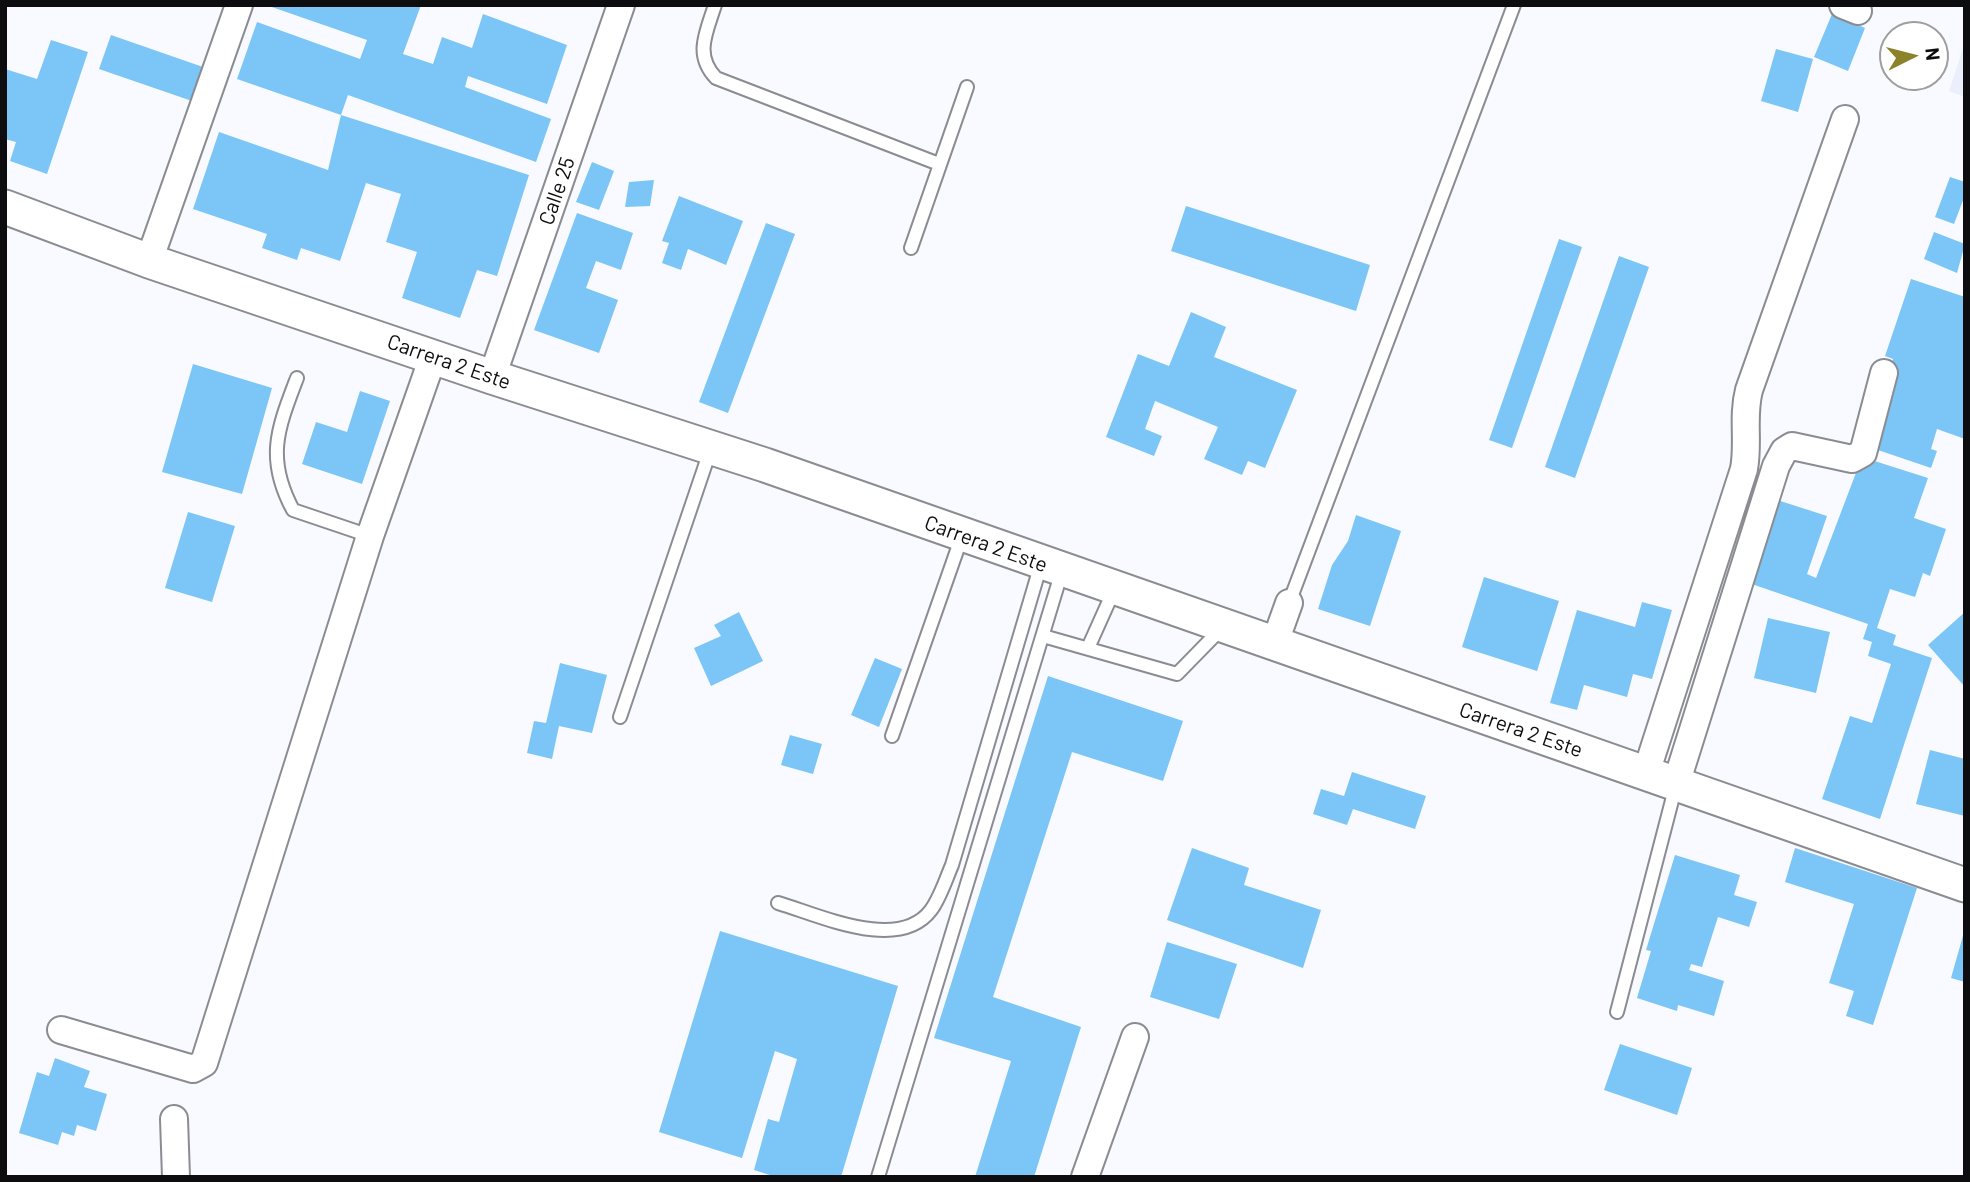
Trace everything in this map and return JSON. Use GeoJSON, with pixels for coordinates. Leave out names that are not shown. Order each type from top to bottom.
{"type":"FeatureCollection","features":[{"type":"Feature","properties":{"kind":"street"},"geometry":{"type":"LineString","coordinates":[[149,261],[239,5]]}},
{"type":"Feature","properties":{"kind":"street","name":"Calle 25"},"geometry":{"type":"LineString","coordinates":[[492,377],[621,5]]}},
{"type":"Feature","properties":{"kind":"street"},"geometry":{"type":"LineString","coordinates":[[1661,779],[1744,469],[1748,450],[1744,412],[1749,390],[1845,119]]}},
{"type":"Feature","properties":{"kind":"street","name":"Carrera 2 Este"},"geometry":{"type":"LineString","coordinates":[[5,207],[149,261],[492,377],[711,447],[1051,568],[1965,885]]}},
{"type":"Feature","properties":{"kind":"street"},"geometry":{"type":"LineString","coordinates":[[61,1030],[193,1069],[204,1063],[370,536],[433,357]]}},
{"type":"Feature","properties":{"kind":"street"},"geometry":{"type":"LineString","coordinates":[[1661,779],[1776,466],[1784,451],[1792,446],[1852,459],[1863,453],[1884,373]]}},
{"type":"Feature","properties":{"kind":"street"},"geometry":{"type":"LineString","coordinates":[[1275,645],[1289,603]]}},
{"type":"Feature","properties":{"kind":"street"},"geometry":{"type":"LineString","coordinates":[[1085,1177],[1135,1037]]}},
{"type":"Feature","properties":{"kind":"street"},"geometry":{"type":"LineString","coordinates":[[174,1119],[176,1177]]}},
{"type":"Feature","properties":{"kind":"lane"},"geometry":{"type":"LineString","coordinates":[[715,5],[702,46],[706,67],[716,78],[939,164]]}},
{"type":"Feature","properties":{"kind":"lane"},"geometry":{"type":"LineString","coordinates":[[1289,603],[1514,5]]}},
{"type":"Feature","properties":{"kind":"lane"},"geometry":{"type":"LineString","coordinates":[[911,248],[967,86]]}},
{"type":"Feature","properties":{"kind":"lane"},"geometry":{"type":"LineString","coordinates":[[297,378],[276,431],[279,479],[286,496],[293,509],[370,536]]}},
{"type":"Feature","properties":{"kind":"lane"},"geometry":{"type":"LineString","coordinates":[[620,717],[711,447]]}},
{"type":"Feature","properties":{"kind":"lane"},"geometry":{"type":"LineString","coordinates":[[892,736],[963,536]]}},
{"type":"Feature","properties":{"kind":"lane"},"geometry":{"type":"LineString","coordinates":[[878,1177],[1043,636],[1051,568]]}},
{"type":"Feature","properties":{"kind":"lane"},"geometry":{"type":"LineString","coordinates":[[778,903],[877,932],[908,927],[931,911],[952,866],[1051,568]]}},
{"type":"Feature","properties":{"kind":"lane"},"geometry":{"type":"LineString","coordinates":[[1088,648],[1115,589]]}},
{"type":"Feature","properties":{"kind":"lane"},"geometry":{"type":"LineString","coordinates":[[1043,636],[1177,674],[1223,627]]}},
{"type":"Feature","properties":{"kind":"lane"},"geometry":{"type":"LineString","coordinates":[[1617,1012],[1661,779]]}},
{"type":"Feature","properties":{"kind":"shaded area"},"geometry":{"type":"Polygon","coordinates":[[[1965,42],[1965,97],[1949,91],[1965,42]]]}},
{"type":"Feature","properties":{"kind":"building"},"geometry":{"type":"Polygon","coordinates":[[[266,5],[421,5],[403,54],[433,64],[442,37],[472,48],[483,14],[567,45],[547,104],[468,76],[465,87],[551,119],[536,162],[348,95],[341,115],[237,79],[257,22],[360,59],[367,40],[266,5]]]}},
{"type":"Feature","properties":{"kind":"building"},"geometry":{"type":"Polygon","coordinates":[[[1832,14],[1865,28],[1848,71],[1814,57],[1832,14]]]}},
{"type":"Feature","properties":{"kind":"building"},"geometry":{"type":"Polygon","coordinates":[[[111,35],[203,67],[192,101],[99,69],[111,35]]]}},
{"type":"Feature","properties":{"kind":"building"},"geometry":{"type":"Polygon","coordinates":[[[51,40],[88,52],[47,174],[10,161],[16,142],[5,139],[5,69],[37,79],[51,40]]]}},
{"type":"Feature","properties":{"kind":"building"},"geometry":{"type":"Polygon","coordinates":[[[1776,49],[1813,59],[1798,112],[1761,101],[1776,49]]]}},
{"type":"Feature","properties":{"kind":"building"},"geometry":{"type":"Polygon","coordinates":[[[341,115],[529,175],[497,276],[477,270],[460,318],[402,298],[417,252],[386,242],[401,194],[366,183],[340,261],[301,248],[297,260],[262,248],[267,234],[193,209],[219,132],[328,170],[341,115]]]}},
{"type":"Feature","properties":{"kind":"building"},"geometry":{"type":"Polygon","coordinates":[[[592,162],[614,171],[599,210],[576,202],[592,162]]]}},
{"type":"Feature","properties":{"kind":"building"},"geometry":{"type":"Polygon","coordinates":[[[1950,177],[1965,182],[1965,195],[1954,224],[1935,217],[1950,177]]]}},
{"type":"Feature","properties":{"kind":"building"},"geometry":{"type":"Polygon","coordinates":[[[654,180],[650,206],[625,207],[629,182],[654,180]]]}},
{"type":"Feature","properties":{"kind":"building"},"geometry":{"type":"Polygon","coordinates":[[[679,196],[743,221],[726,265],[688,249],[681,270],[662,263],[669,243],[662,241],[679,196]]]}},
{"type":"Feature","properties":{"kind":"building"},"geometry":{"type":"Polygon","coordinates":[[[1186,206],[1370,265],[1356,311],[1171,251],[1186,206]]]}},
{"type":"Feature","properties":{"kind":"building"},"geometry":{"type":"Polygon","coordinates":[[[577,213],[633,233],[621,270],[596,261],[586,288],[618,300],[599,353],[534,330],[577,213]]]}},
{"type":"Feature","properties":{"kind":"building"},"geometry":{"type":"Polygon","coordinates":[[[766,223],[795,234],[728,413],[699,402],[766,223]]]}},
{"type":"Feature","properties":{"kind":"building"},"geometry":{"type":"Polygon","coordinates":[[[1934,232],[1965,244],[1957,273],[1924,259],[1934,232]]]}},
{"type":"Feature","properties":{"kind":"building"},"geometry":{"type":"Polygon","coordinates":[[[1559,239],[1582,247],[1512,448],[1489,440],[1559,239]]]}},
{"type":"Feature","properties":{"kind":"building"},"geometry":{"type":"Polygon","coordinates":[[[1619,256],[1649,267],[1575,478],[1545,467],[1619,256]]]}},
{"type":"Feature","properties":{"kind":"building"},"geometry":{"type":"Polygon","coordinates":[[[1911,279],[1965,297],[1965,439],[1937,429],[1931,449],[1937,451],[1931,468],[1872,448],[1877,409],[1893,359],[1885,356],[1911,279]]]}},
{"type":"Feature","properties":{"kind":"building"},"geometry":{"type":"Polygon","coordinates":[[[1191,312],[1226,327],[1214,357],[1297,390],[1265,468],[1248,461],[1242,475],[1204,459],[1218,427],[1155,401],[1145,429],[1162,436],[1154,456],[1106,437],[1138,354],[1169,366],[1191,312]]]}},
{"type":"Feature","properties":{"kind":"building"},"geometry":{"type":"Polygon","coordinates":[[[193,364],[272,388],[242,494],[162,472],[193,364]]]}},
{"type":"Feature","properties":{"kind":"building"},"geometry":{"type":"Polygon","coordinates":[[[360,391],[390,401],[362,484],[302,464],[316,422],[347,432],[360,391]]]}},
{"type":"Feature","properties":{"kind":"building"},"geometry":{"type":"Polygon","coordinates":[[[1862,457],[1928,478],[1914,518],[1946,529],[1930,576],[1923,573],[1915,597],[1890,589],[1877,628],[1896,635],[1893,645],[1932,658],[1880,819],[1822,799],[1850,716],[1872,723],[1891,664],[1868,656],[1872,642],[1863,639],[1868,624],[1743,581],[1771,498],[1827,516],[1807,574],[1816,578],[1862,457]]]}},
{"type":"Feature","properties":{"kind":"building"},"geometry":{"type":"Polygon","coordinates":[[[188,512],[235,526],[212,602],[165,588],[188,512]]]}},
{"type":"Feature","properties":{"kind":"building"},"geometry":{"type":"Polygon","coordinates":[[[1356,515],[1401,531],[1370,626],[1318,609],[1332,565],[1348,541],[1356,515]]]}},
{"type":"Feature","properties":{"kind":"building"},"geometry":{"type":"Polygon","coordinates":[[[1484,577],[1559,601],[1537,671],[1462,647],[1484,577]]]}},
{"type":"Feature","properties":{"kind":"building"},"geometry":{"type":"Polygon","coordinates":[[[1642,602],[1672,610],[1652,679],[1633,674],[1627,697],[1584,685],[1577,710],[1550,703],[1577,610],[1635,627],[1642,602]]]}},
{"type":"Feature","properties":{"kind":"building"},"geometry":{"type":"Polygon","coordinates":[[[739,612],[763,661],[711,686],[694,648],[721,636],[714,625],[739,612]]]}},
{"type":"Feature","properties":{"kind":"building"},"geometry":{"type":"Polygon","coordinates":[[[1965,612],[1965,687],[1928,645],[1965,612]]]}},
{"type":"Feature","properties":{"kind":"building"},"geometry":{"type":"Polygon","coordinates":[[[1768,618],[1830,632],[1816,693],[1754,678],[1768,618]]]}},
{"type":"Feature","properties":{"kind":"building"},"geometry":{"type":"Polygon","coordinates":[[[875,658],[902,669],[879,727],[851,715],[875,658]]]}},
{"type":"Feature","properties":{"kind":"building"},"geometry":{"type":"Polygon","coordinates":[[[560,663],[607,675],[592,733],[559,726],[552,759],[527,753],[534,721],[546,723],[560,663]]]}},
{"type":"Feature","properties":{"kind":"building"},"geometry":{"type":"Polygon","coordinates":[[[1048,676],[1183,721],[1163,781],[1072,752],[993,997],[1081,1027],[1034,1177],[975,1177],[1011,1061],[934,1038],[1048,676]]]}},
{"type":"Feature","properties":{"kind":"building"},"geometry":{"type":"Polygon","coordinates":[[[790,735],[822,744],[813,774],[781,765],[790,735]]]}},
{"type":"Feature","properties":{"kind":"building"},"geometry":{"type":"Polygon","coordinates":[[[1930,750],[1965,759],[1965,816],[1916,804],[1930,750]]]}},
{"type":"Feature","properties":{"kind":"building"},"geometry":{"type":"Polygon","coordinates":[[[1352,772],[1426,796],[1415,829],[1353,809],[1347,825],[1313,814],[1321,789],[1344,796],[1352,772]]]}},
{"type":"Feature","properties":{"kind":"building"},"geometry":{"type":"Polygon","coordinates":[[[1192,848],[1249,868],[1244,885],[1321,910],[1303,968],[1167,920],[1192,848]]]}},
{"type":"Feature","properties":{"kind":"building"},"geometry":{"type":"Polygon","coordinates":[[[1795,848],[1917,888],[1873,1025],[1846,1016],[1854,991],[1829,983],[1854,904],[1785,882],[1795,848]]]}},
{"type":"Feature","properties":{"kind":"building"},"geometry":{"type":"Polygon","coordinates":[[[1675,855],[1740,875],[1734,895],[1757,902],[1749,927],[1718,917],[1702,967],[1691,964],[1689,970],[1724,981],[1714,1016],[1678,1005],[1677,1011],[1637,998],[1651,951],[1646,950],[1675,855]]]}},
{"type":"Feature","properties":{"kind":"building"},"geometry":{"type":"Polygon","coordinates":[[[720,931],[898,986],[841,1177],[776,1177],[754,1170],[768,1119],[779,1122],[797,1059],[775,1051],[742,1158],[659,1132],[720,931]]]}},
{"type":"Feature","properties":{"kind":"building"},"geometry":{"type":"Polygon","coordinates":[[[1965,932],[1965,982],[1951,978],[1965,932]]]}},
{"type":"Feature","properties":{"kind":"building"},"geometry":{"type":"Polygon","coordinates":[[[1167,942],[1237,964],[1219,1019],[1150,997],[1167,942]]]}},
{"type":"Feature","properties":{"kind":"building"},"geometry":{"type":"Polygon","coordinates":[[[1620,1044],[1692,1068],[1677,1115],[1604,1090],[1620,1044]]]}},
{"type":"Feature","properties":{"kind":"building"},"geometry":{"type":"Polygon","coordinates":[[[55,1058],[90,1071],[84,1087],[107,1094],[96,1131],[77,1125],[74,1136],[62,1132],[58,1145],[19,1133],[37,1072],[49,1076],[55,1058]]]}}]}
